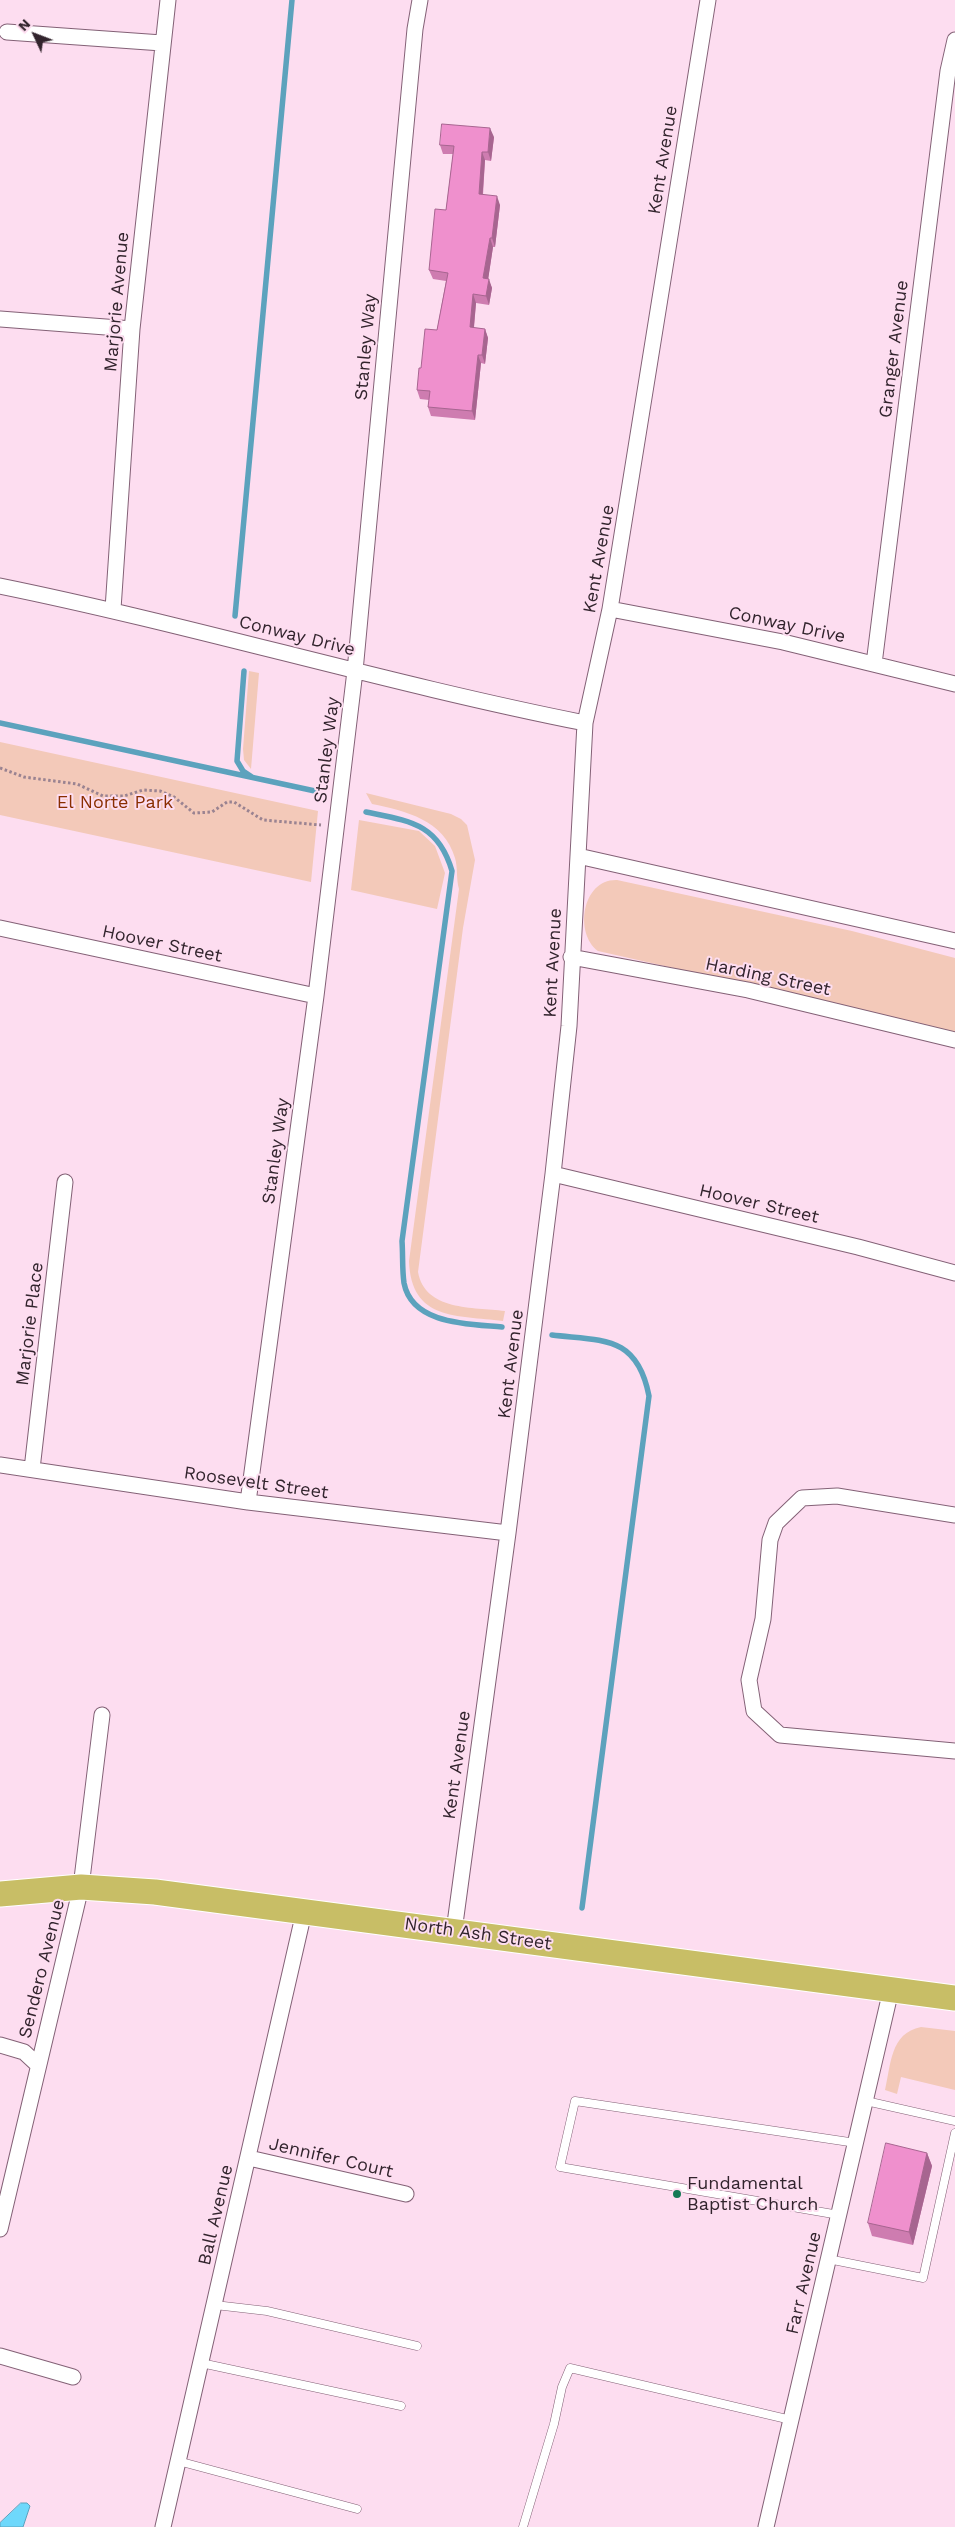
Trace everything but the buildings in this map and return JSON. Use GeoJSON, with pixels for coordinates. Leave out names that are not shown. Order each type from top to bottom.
{"type":"FeatureCollection","features":[{"type":"Feature","properties":{"kind":"main road","name":"North Ash Street"},"geometry":{"type":"LineString","coordinates":[[0,1894],[81,1887],[155,1892],[955,1998]]}},
{"type":"Feature","properties":{"kind":"street","name":"Marjorie Avenue"},"geometry":{"type":"LineString","coordinates":[[113,609],[132,329],[168,0]]}},
{"type":"Feature","properties":{"kind":"street","name":"Stanley Way"},"geometry":{"type":"LineString","coordinates":[[248,1502],[316,996],[355,670],[415,30],[420,0]]}},
{"type":"Feature","properties":{"kind":"street","name":"Kent Avenue"},"geometry":{"type":"LineString","coordinates":[[454,1931],[508,1533],[553,1174],[569,1026],[571,957],[585,723],[610,609],[708,0]]}},
{"type":"Feature","properties":{"kind":"street"},"geometry":{"type":"LineString","coordinates":[[7,32],[162,43]]}},
{"type":"Feature","properties":{"kind":"street","name":"Granger Avenue"},"geometry":{"type":"LineString","coordinates":[[874,664],[948,71],[955,40]]}},
{"type":"Feature","properties":{"kind":"street"},"geometry":{"type":"LineString","coordinates":[[0,319],[132,329]]}},
{"type":"Feature","properties":{"kind":"street","name":"Conway Drive"},"geometry":{"type":"LineString","coordinates":[[0,586],[113,609],[480,702],[585,723]]}},
{"type":"Feature","properties":{"kind":"street","name":"Conway Drive"},"geometry":{"type":"LineString","coordinates":[[610,609],[783,642],[955,684]]}},
{"type":"Feature","properties":{"kind":"street"},"geometry":{"type":"LineString","coordinates":[[578,856],[955,940]]}},
{"type":"Feature","properties":{"kind":"street","name":"Hoover Street"},"geometry":{"type":"LineString","coordinates":[[0,928],[316,996]]}},
{"type":"Feature","properties":{"kind":"street","name":"Harding Street"},"geometry":{"type":"LineString","coordinates":[[571,957],[748,990],[955,1040]]}},
{"type":"Feature","properties":{"kind":"street","name":"Hoover Street"},"geometry":{"type":"LineString","coordinates":[[553,1174],[858,1247],[955,1273]]}},
{"type":"Feature","properties":{"kind":"street","name":"Marjorie Place"},"geometry":{"type":"LineString","coordinates":[[32,1469],[65,1182]]}},
{"type":"Feature","properties":{"kind":"street","name":"Roosevelt Street"},"geometry":{"type":"LineString","coordinates":[[0,1465],[248,1502],[508,1533]]}},
{"type":"Feature","properties":{"kind":"street"},"geometry":{"type":"LineString","coordinates":[[955,1515],[837,1496],[802,1498],[776,1523],[770,1540],[763,1619],[749,1680],[754,1711],[780,1734],[955,1751]]}},
{"type":"Feature","properties":{"kind":"street","name":"Sendero Avenue"},"geometry":{"type":"LineString","coordinates":[[0,2228],[81,1887],[102,1715]]}},
{"type":"Feature","properties":{"kind":"street","name":"Ball Avenue"},"geometry":{"type":"LineString","coordinates":[[163,2527],[304,1912]]}},
{"type":"Feature","properties":{"kind":"street","name":"Farr Avenue"},"geometry":{"type":"LineString","coordinates":[[766,2527],[891,1990]]}},
{"type":"Feature","properties":{"kind":"street"},"geometry":{"type":"LineString","coordinates":[[0,2045],[24,2052],[38,2065]]}},
{"type":"Feature","properties":{"kind":"street","name":"Jennifer Court"},"geometry":{"type":"LineString","coordinates":[[248,2158],[406,2194]]}},
{"type":"Feature","properties":{"kind":"street"},"geometry":{"type":"LineString","coordinates":[[0,2356],[73,2378]]}},
{"type":"Feature","properties":{"kind":"lane"},"geometry":{"type":"LineString","coordinates":[[839,2215],[560,2167],[575,2101],[856,2143]]}},
{"type":"Feature","properties":{"kind":"lane"},"geometry":{"type":"LineString","coordinates":[[866,2101],[955,2121]]}},
{"type":"Feature","properties":{"kind":"lane"},"geometry":{"type":"LineString","coordinates":[[828,2259],[923,2278],[955,2133]]}},
{"type":"Feature","properties":{"kind":"lane"},"geometry":{"type":"LineString","coordinates":[[214,2305],[267,2311],[417,2346]]}},
{"type":"Feature","properties":{"kind":"lane"},"geometry":{"type":"LineString","coordinates":[[201,2362],[401,2406]]}},
{"type":"Feature","properties":{"kind":"lane"},"geometry":{"type":"LineString","coordinates":[[524,2527],[554,2424],[562,2387],[570,2368],[791,2420]]}},
{"type":"Feature","properties":{"kind":"lane"},"geometry":{"type":"LineString","coordinates":[[178,2461],[357,2509]]}},
{"type":"Feature","properties":{"kind":"path"},"geometry":{"type":"LineString","coordinates":[[0,768],[24,777],[77,784],[103,796],[124,796],[143,790],[160,791],[174,798],[194,813],[212,812],[227,802],[234,802],[263,820],[337,826]]}},
{"type":"Feature","properties":{"kind":"green space"},"geometry":{"type":"Polygon","coordinates":[[[249,671],[259,673],[251,769],[244,760],[243,749],[249,671]]]}},
{"type":"Feature","properties":{"kind":"green space","name":"El Norte Park"},"geometry":{"type":"Polygon","coordinates":[[[0,742],[318,811],[311,882],[0,815],[0,742]]]}},
{"type":"Feature","properties":{"kind":"green space"},"geometry":{"type":"Polygon","coordinates":[[[366,793],[451,814],[461,819],[467,825],[475,860],[463,928],[418,1272],[422,1285],[430,1294],[440,1300],[452,1305],[505,1311],[503,1321],[469,1318],[440,1311],[427,1305],[418,1295],[412,1281],[409,1261],[459,889],[455,858],[450,845],[442,835],[422,819],[398,810],[372,804],[366,793]]]}},
{"type":"Feature","properties":{"kind":"green space"},"geometry":{"type":"Polygon","coordinates":[[[359,820],[419,831],[435,846],[445,873],[437,909],[351,890],[359,820]]]}},
{"type":"Feature","properties":{"kind":"green space"},"geometry":{"type":"Polygon","coordinates":[[[617,880],[852,931],[955,958],[955,1035],[780,992],[598,951],[590,943],[586,932],[585,908],[589,897],[596,888],[605,882],[617,880]]]}},
{"type":"Feature","properties":{"kind":"green space"},"geometry":{"type":"Polygon","coordinates":[[[921,2027],[955,2031],[955,2090],[901,2077],[897,2094],[885,2090],[891,2061],[898,2043],[911,2030],[921,2027]]]}},
{"type":"Feature","properties":{"kind":"water"},"geometry":{"type":"Polygon","coordinates":[[[21,2503],[27,2503],[30,2506],[23,2527],[0,2527],[0,2523],[21,2503]]]}},
{"type":"Feature","properties":{"kind":"waterway"},"geometry":{"type":"LineString","coordinates":[[235,616],[292,0]]}},
{"type":"Feature","properties":{"kind":"waterway"},"geometry":{"type":"LineString","coordinates":[[244,671],[237,761],[243,771],[252,777]]}},
{"type":"Feature","properties":{"kind":"waterway"},"geometry":{"type":"LineString","coordinates":[[0,723],[315,791]]}},
{"type":"Feature","properties":{"kind":"waterway"},"geometry":{"type":"LineString","coordinates":[[366,812],[396,818],[420,827],[439,843],[452,871],[402,1241],[404,1283],[409,1297],[418,1307],[430,1315],[459,1323],[502,1327]]}},
{"type":"Feature","properties":{"kind":"waterway"},"geometry":{"type":"LineString","coordinates":[[552,1335],[602,1341],[626,1351],[636,1362],[643,1376],[649,1396],[582,1908]]}},
{"type":"Feature","properties":{"kind":"place","name":"Fundamental Baptist Church"},"geometry":{"type":"Point","coordinates":[677,2194]}}]}
